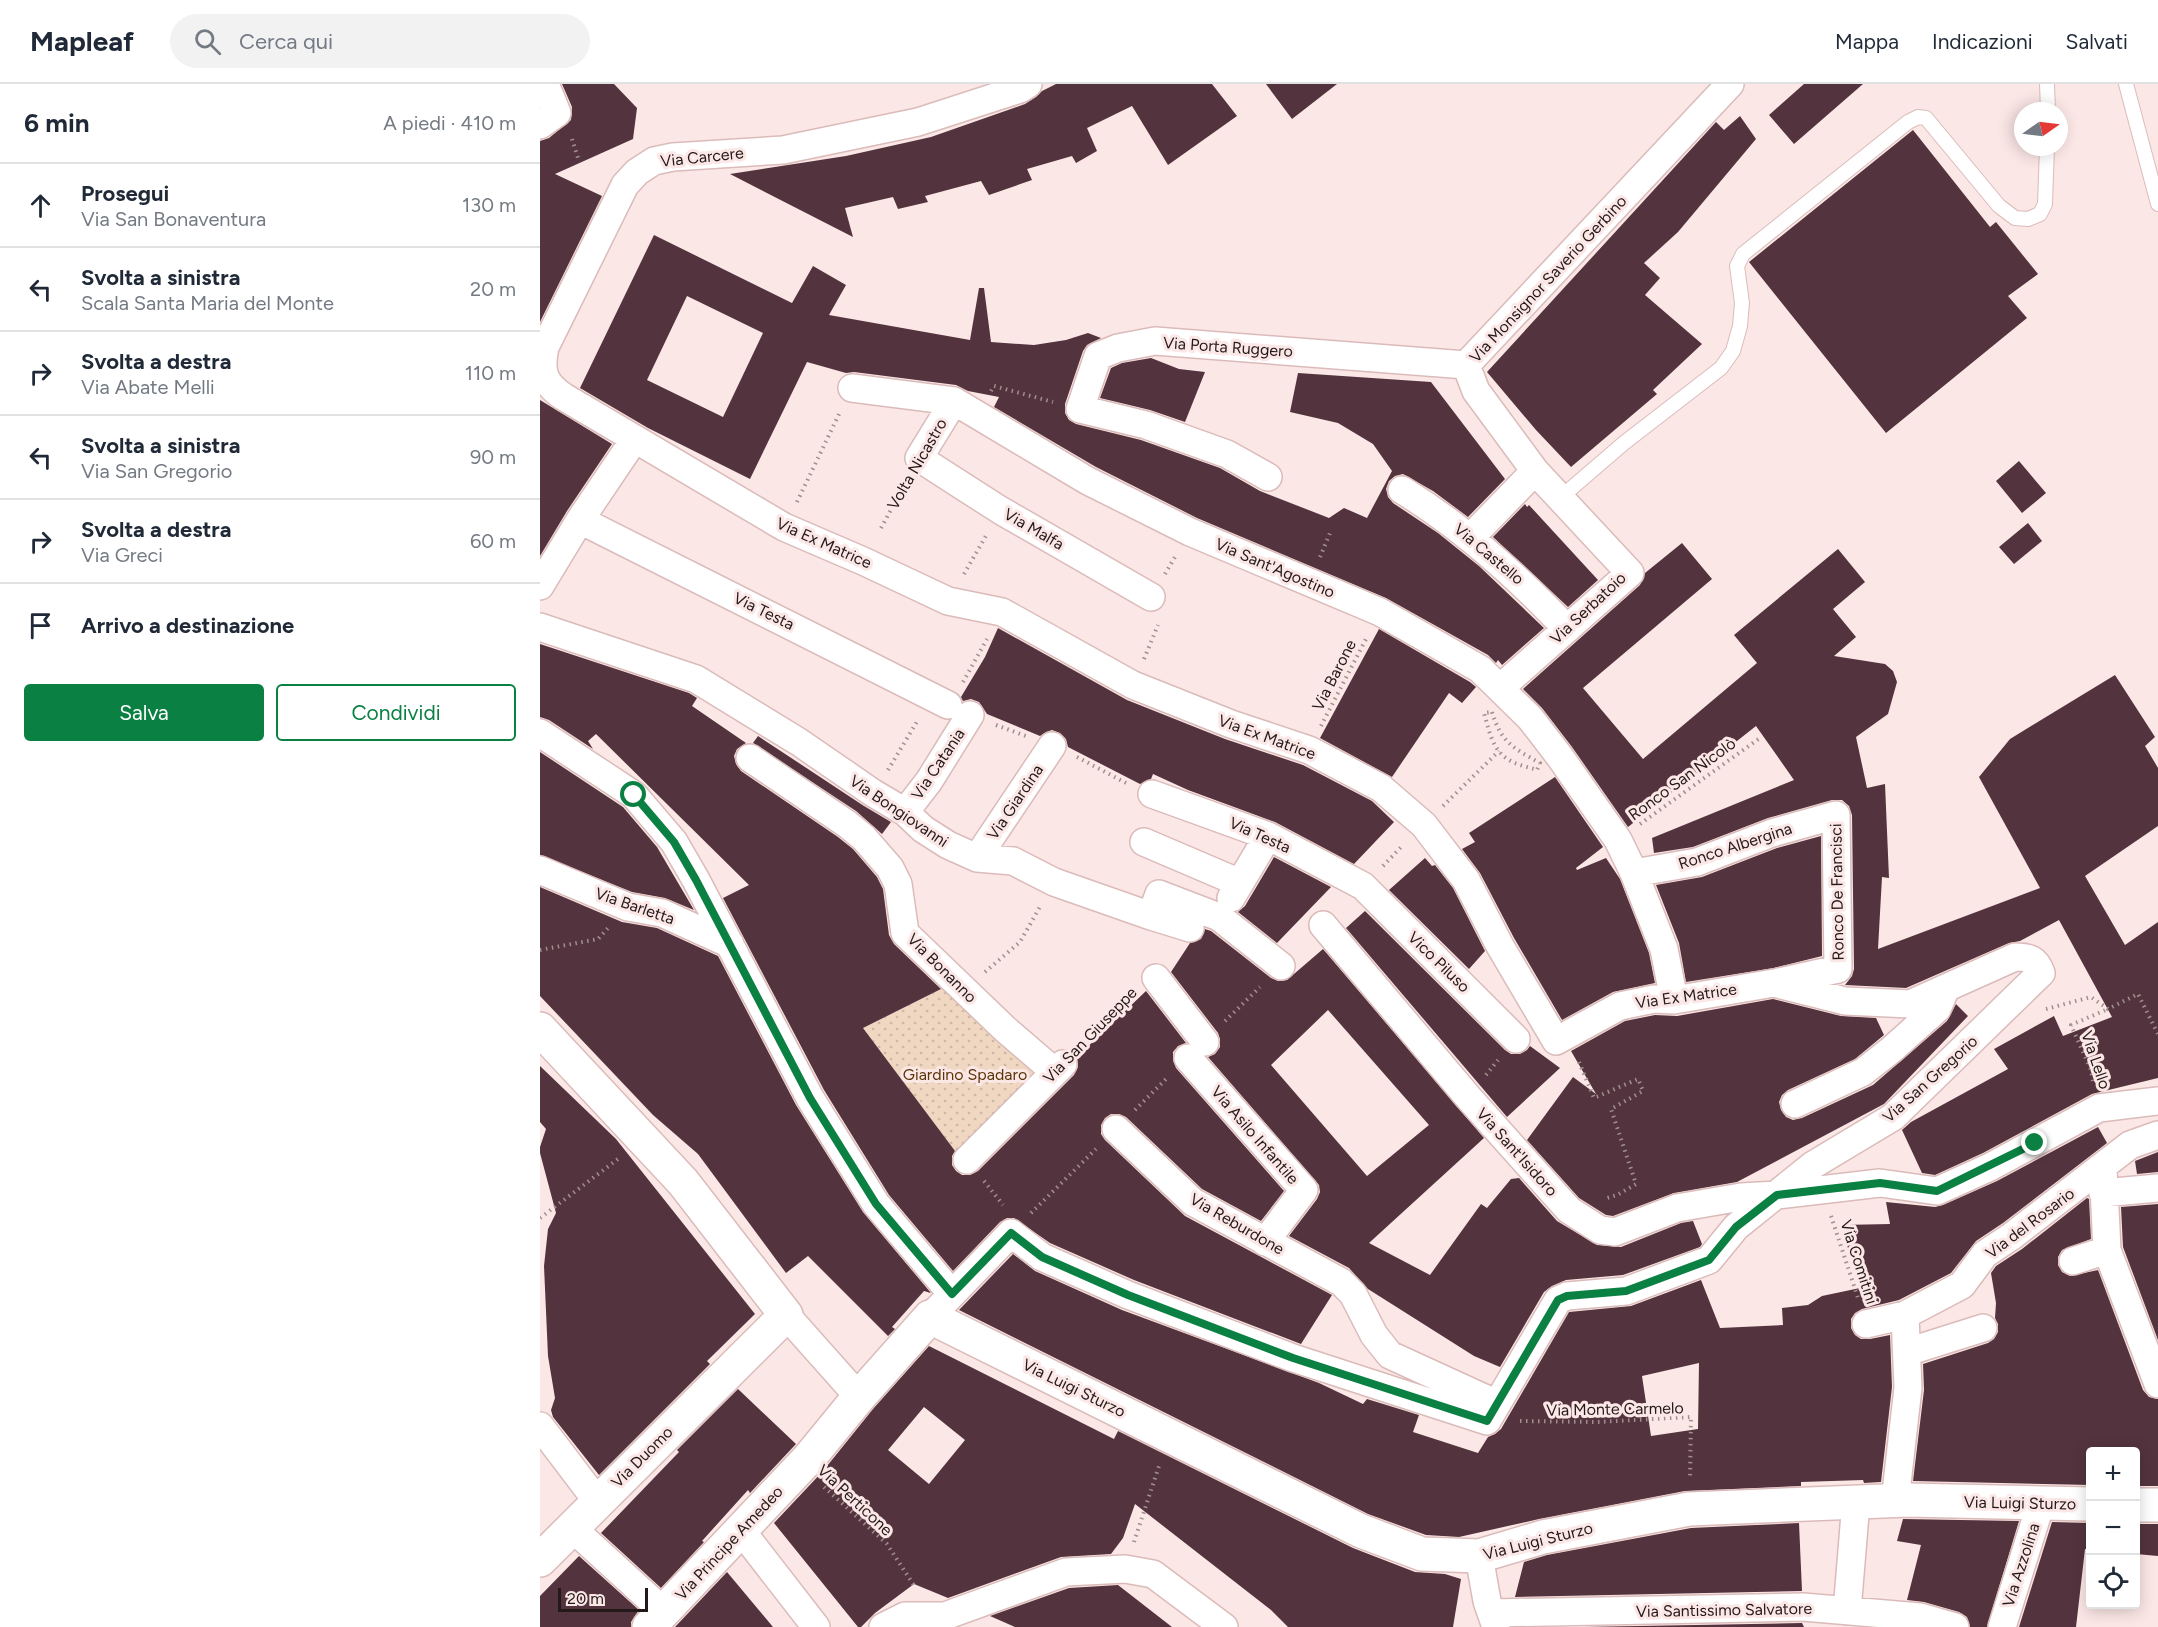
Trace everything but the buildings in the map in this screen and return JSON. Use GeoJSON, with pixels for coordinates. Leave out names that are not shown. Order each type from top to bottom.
{"type":"FeatureCollection","features":[{"type":"Feature","properties":{"kind":"street"},"geometry":{"type":"LineString","coordinates":[[540,125],[556,113],[545,84]]}},
{"type":"Feature","properties":{"kind":"street","name":"Via Carcere"},"geometry":{"type":"LineString","coordinates":[[634,440],[554,390],[544,377],[542,363],[545,348],[625,185],[637,172],[654,161],[673,157],[783,150],[918,122],[1020,89],[1028,84]]}},
{"type":"Feature","properties":{"kind":"street","name":"Via Monsignor Saverio Gerbino"},"geometry":{"type":"LineString","coordinates":[[1535,471],[1476,391],[1466,365],[1730,84]]}},
{"type":"Feature","properties":{"kind":"street","name":"Via Porta Ruggero"},"geometry":{"type":"LineString","coordinates":[[1080,409],[1098,356],[1118,348],[1155,341],[1466,365]]}},
{"type":"Feature","properties":{"kind":"street","name":"Via Sant'Agostino"},"geometry":{"type":"LineString","coordinates":[[852,388],[964,407],[1088,481],[1190,532],[1380,612],[1480,669],[1530,718],[1618,840],[1634,873],[1664,949],[1674,1000]]}},
{"type":"Feature","properties":{"kind":"street","name":"Volta Nicastro"},"geometry":{"type":"LineString","coordinates":[[919,458],[964,407]]}},
{"type":"Feature","properties":{"kind":"street"},"geometry":{"type":"LineString","coordinates":[[1080,409],[1146,425],[1227,454],[1268,477]]}},
{"type":"Feature","properties":{"kind":"street"},"geometry":{"type":"LineString","coordinates":[[540,586],[580,520],[634,440]]}},
{"type":"Feature","properties":{"kind":"street","name":"Via Ex Matrice"},"geometry":{"type":"LineString","coordinates":[[634,440],[784,527],[863,561],[948,602],[1002,612],[1133,685],[1231,724],[1309,750],[1381,789],[1424,825],[1466,880],[1500,946],[1556,1041],[1620,1006],[1654,999],[1674,1000],[1774,983],[1845,1001],[1910,1004],[2015,957],[2029,957],[2037,963],[2032,983]]}},
{"type":"Feature","properties":{"kind":"street","name":"Via Malfa"},"geometry":{"type":"LineString","coordinates":[[919,458],[1000,510],[1151,597]]}},
{"type":"Feature","properties":{"kind":"street"},"geometry":{"type":"LineString","coordinates":[[1470,538],[1535,471]]}},
{"type":"Feature","properties":{"kind":"street","name":"Via Serbatoio"},"geometry":{"type":"LineString","coordinates":[[1500,688],[1630,573],[1535,471]]}},
{"type":"Feature","properties":{"kind":"street","name":"Via Castello"},"geometry":{"type":"LineString","coordinates":[[1402,490],[1440,513],[1470,538],[1528,587],[1567,629]]}},
{"type":"Feature","properties":{"kind":"street","name":"Via Testa"},"geometry":{"type":"LineString","coordinates":[[580,520],[950,705]]}},
{"type":"Feature","properties":{"kind":"street","name":"Via Bongiovanni"},"geometry":{"type":"LineString","coordinates":[[540,627],[696,679],[799,742],[904,812],[948,845],[977,858],[1013,861],[1054,882],[1190,928]]}},
{"type":"Feature","properties":{"kind":"street","name":"Via Catania"},"geometry":{"type":"LineString","coordinates":[[904,812],[929,781],[950,705]]}},
{"type":"Feature","properties":{"kind":"street"},"geometry":{"type":"LineString","coordinates":[[540,733],[634,795],[674,842],[810,1098],[876,1204],[952,1294]]}},
{"type":"Feature","properties":{"kind":"street","name":"Via Giardina"},"geometry":{"type":"LineString","coordinates":[[977,858],[1052,746]]}},
{"type":"Feature","properties":{"kind":"street","name":"Via Bonanno"},"geometry":{"type":"LineString","coordinates":[[750,758],[847,824],[878,853],[890,868],[898,884],[905,933],[964,991],[1059,1068]]}},
{"type":"Feature","properties":{"kind":"street","name":"Via Testa"},"geometry":{"type":"LineString","coordinates":[[1152,794],[1268,836],[1363,886]]}},
{"type":"Feature","properties":{"kind":"street","name":"Ronco Albergina"},"geometry":{"type":"LineString","coordinates":[[1634,873],[1697,862],[1772,833],[1836,815]]}},
{"type":"Feature","properties":{"kind":"street","name":"Ronco De Francisci"},"geometry":{"type":"LineString","coordinates":[[1774,983],[1838,969],[1836,815]]}},
{"type":"Feature","properties":{"kind":"street"},"geometry":{"type":"LineString","coordinates":[[1219,917],[1268,836]]}},
{"type":"Feature","properties":{"kind":"street"},"geometry":{"type":"LineString","coordinates":[[1144,842],[1240,883]]}},
{"type":"Feature","properties":{"kind":"street","name":"Via Barletta"},"geometry":{"type":"LineString","coordinates":[[540,870],[628,907],[662,914],[730,944]]}},
{"type":"Feature","properties":{"kind":"street","name":"Vico Piluso"},"geometry":{"type":"LineString","coordinates":[[1363,886],[1516,1038]]}},
{"type":"Feature","properties":{"kind":"street"},"geometry":{"type":"LineString","coordinates":[[1151,916],[1159,894],[1219,917],[1281,966]]}},
{"type":"Feature","properties":{"kind":"street","name":"Via Sant'Isidoro"},"geometry":{"type":"LineString","coordinates":[[1323,926],[1468,1097],[1569,1210],[1600,1230],[1615,1232],[1677,1208],[1741,1197],[1880,1183],[1937,1191],[1990,1167],[2099,1108]]}},
{"type":"Feature","properties":{"kind":"street","name":"Via Asilo Infantile"},"geometry":{"type":"LineString","coordinates":[[1156,978],[1196,1050],[1304,1190],[1265,1242]]}},
{"type":"Feature","properties":{"kind":"street","name":"Via San Gregorio"},"geometry":{"type":"LineString","coordinates":[[1492,1412],[1558,1300],[1567,1296],[1626,1291],[1709,1260],[1736,1227],[1813,1165],[1893,1117],[2032,983]]}},
{"type":"Feature","properties":{"kind":"street"},"geometry":{"type":"LineString","coordinates":[[1795,1104],[1870,1067],[1937,1009],[1947,988]]}},
{"type":"Feature","properties":{"kind":"street"},"geometry":{"type":"LineString","coordinates":[[540,1029],[683,1182],[778,1305],[859,1397]]}},
{"type":"Feature","properties":{"kind":"street","name":"Via San Giuseppe"},"geometry":{"type":"LineString","coordinates":[[967,1160],[1059,1068]]}},
{"type":"Feature","properties":{"kind":"street"},"geometry":{"type":"LineString","coordinates":[[2099,1108],[2158,1101]]}},
{"type":"Feature","properties":{"kind":"street","name":"Via Reburdone"},"geometry":{"type":"LineString","coordinates":[[1116,1129],[1192,1202],[1341,1282],[1353,1294],[1374,1335],[1390,1355],[1492,1412]]}},
{"type":"Feature","properties":{"kind":"street","name":"Via del Rosario"},"geometry":{"type":"LineString","coordinates":[[1866,1324],[1905,1315],[1962,1285],[1985,1254],[2103,1180],[2130,1145],[2158,1135]]}},
{"type":"Feature","properties":{"kind":"street"},"geometry":{"type":"LineString","coordinates":[[2158,1188],[2103,1180],[2107,1250],[2158,1384]]}},
{"type":"Feature","properties":{"kind":"street"},"geometry":{"type":"LineString","coordinates":[[920,1328],[1011,1233],[1042,1257],[1128,1295],[1293,1358],[1492,1412]]}},
{"type":"Feature","properties":{"kind":"street"},"geometry":{"type":"LineString","coordinates":[[2073,1261],[2107,1250]]}},
{"type":"Feature","properties":{"kind":"street","name":"Via Duomo"},"geometry":{"type":"LineString","coordinates":[[540,1560],[745,1356],[778,1305]]}},
{"type":"Feature","properties":{"kind":"street"},"geometry":{"type":"LineString","coordinates":[[1896,1501],[1908,1388],[1905,1315]]}},
{"type":"Feature","properties":{"kind":"street","name":"Via Principe Amedeo"},"geometry":{"type":"LineString","coordinates":[[657,1619],[805,1462],[920,1328]]}},
{"type":"Feature","properties":{"kind":"street","name":"Via Luigi Sturzo"},"geometry":{"type":"LineString","coordinates":[[920,1328],[1169,1434],[1361,1531],[1422,1554],[1479,1556],[1543,1537],[1689,1509],[1896,1501],[2086,1504]]}},
{"type":"Feature","properties":{"kind":"street"},"geometry":{"type":"LineString","coordinates":[[1907,1352],[1983,1328]]}},
{"type":"Feature","properties":{"kind":"street"},"geometry":{"type":"LineString","coordinates":[[540,1426],[597,1501]]}},
{"type":"Feature","properties":{"kind":"street"},"geometry":{"type":"LineString","coordinates":[[1847,1611],[1856,1502]]}},
{"type":"Feature","properties":{"kind":"street","name":"Via Azzolina"},"geometry":{"type":"LineString","coordinates":[[2002,1627],[2041,1503]]}},
{"type":"Feature","properties":{"kind":"street"},"geometry":{"type":"LineString","coordinates":[[2140,1505],[2158,1505]]}},
{"type":"Feature","properties":{"kind":"street"},"geometry":{"type":"LineString","coordinates":[[571,1527],[657,1619]]}},
{"type":"Feature","properties":{"kind":"street"},"geometry":{"type":"LineString","coordinates":[[740,1529],[816,1627]]}},
{"type":"Feature","properties":{"kind":"street"},"geometry":{"type":"LineString","coordinates":[[1479,1556],[1487,1601],[1494,1620]]}},
{"type":"Feature","properties":{"kind":"street"},"geometry":{"type":"LineString","coordinates":[[883,1627],[905,1616],[945,1616],[1066,1572],[1125,1569],[1153,1574],[1224,1627]]}},
{"type":"Feature","properties":{"kind":"street","name":"Via Santissimo Salvatore"},"geometry":{"type":"LineString","coordinates":[[1494,1620],[1779,1608],[1920,1617],[1955,1627]]}},
{"type":"Feature","properties":{"kind":"lane"},"geometry":{"type":"LineString","coordinates":[[2047,84],[2048,102]]}},
{"type":"Feature","properties":{"kind":"lane"},"geometry":{"type":"LineString","coordinates":[[2126,84],[2158,204]]}},
{"type":"Feature","properties":{"kind":"lane"},"geometry":{"type":"LineString","coordinates":[[1560,498],[1624,443],[1720,368],[1733,351],[1740,326],[1742,303],[1737,266],[1743,254],[1908,122],[1918,117],[1926,118],[1999,206],[2016,218],[2028,219],[2040,214],[2045,204],[2047,156]]}},
{"type":"Feature","properties":{"kind":"path"},"geometry":{"type":"LineString","coordinates":[[964,407],[994,386],[1080,409]]}},
{"type":"Feature","properties":{"kind":"path"},"geometry":{"type":"LineString","coordinates":[[784,527],[852,388]]}},
{"type":"Feature","properties":{"kind":"path","name":"Volta Nicastro"},"geometry":{"type":"LineString","coordinates":[[881,528],[919,458]]}},
{"type":"Feature","properties":{"kind":"path"},"geometry":{"type":"LineString","coordinates":[[948,602],[1000,510]]}},
{"type":"Feature","properties":{"kind":"path","name":"Via Barone"},"geometry":{"type":"LineString","coordinates":[[1309,750],[1380,612]]}},
{"type":"Feature","properties":{"kind":"path"},"geometry":{"type":"LineString","coordinates":[[873,793],[950,705],[990,633]]}},
{"type":"Feature","properties":{"kind":"path"},"geometry":{"type":"LineString","coordinates":[[1424,825],[1499,751],[1491,737],[1484,713],[1492,712],[1498,730],[1507,741]]}},
{"type":"Feature","properties":{"kind":"path","name":"Ronco San Nicolò"},"geometry":{"type":"LineString","coordinates":[[1618,840],[1760,738]]}},
{"type":"Feature","properties":{"kind":"path"},"geometry":{"type":"LineString","coordinates":[[964,991],[1020,942],[1054,882]]}},
{"type":"Feature","properties":{"kind":"path"},"geometry":{"type":"LineString","coordinates":[[540,950],[598,939],[628,907]]}},
{"type":"Feature","properties":{"kind":"path","name":"Via San Giuseppe"},"geometry":{"type":"LineString","coordinates":[[1059,1068],[1137,984],[1156,978]]}},
{"type":"Feature","properties":{"kind":"path"},"geometry":{"type":"LineString","coordinates":[[2032,983],[2047,1009],[2091,997],[2108,1010],[2138,994],[2158,1034]]}},
{"type":"Feature","properties":{"kind":"path","name":"Via Lello"},"geometry":{"type":"LineString","coordinates":[[2099,1108],[2091,1070],[2071,1025],[2108,1010]]}},
{"type":"Feature","properties":{"kind":"path"},"geometry":{"type":"LineString","coordinates":[[1568,1035],[1594,1098],[1638,1079],[1644,1091],[1611,1109],[1636,1184],[1617,1195],[1569,1210]]}},
{"type":"Feature","properties":{"kind":"path"},"geometry":{"type":"LineString","coordinates":[[1468,1097],[1516,1038]]}},
{"type":"Feature","properties":{"kind":"path"},"geometry":{"type":"LineString","coordinates":[[540,1218],[645,1140]]}},
{"type":"Feature","properties":{"kind":"path"},"geometry":{"type":"LineString","coordinates":[[967,1160],[1004,1206]]}},
{"type":"Feature","properties":{"kind":"path","name":"Via Comitini"},"geometry":{"type":"LineString","coordinates":[[1841,1212],[1831,1215],[1866,1324]]}},
{"type":"Feature","properties":{"kind":"path","name":"Via Monte Carmelo"},"geometry":{"type":"LineString","coordinates":[[1492,1412],[1597,1422],[1691,1417],[1689,1509]]}},
{"type":"Feature","properties":{"kind":"path"},"geometry":{"type":"LineString","coordinates":[[1125,1569],[1169,1434]]}},
{"type":"Feature","properties":{"kind":"path","name":"Via Perticone"},"geometry":{"type":"LineString","coordinates":[[805,1462],[886,1544],[915,1586],[924,1615]]}},
{"type":"Feature","properties":{"kind":"green space","name":"Giardino Spadaro"},"geometry":{"type":"Polygon","coordinates":[[[949,985],[1043,1072],[960,1159],[863,1028],[949,985]]]}},
{"type":"Feature","properties":{"kind":"route"},"geometry":{"type":"LineString","coordinates":[[634,795],[674,842],[810,1098],[876,1204],[952,1294],[1011,1233],[1042,1257],[1128,1295],[1352,1379],[1487,1421],[1558,1300],[1567,1296],[1626,1291],[1709,1260],[1736,1227],[1777,1195],[1880,1183],[1937,1191],[2035,1143]]}}]}
